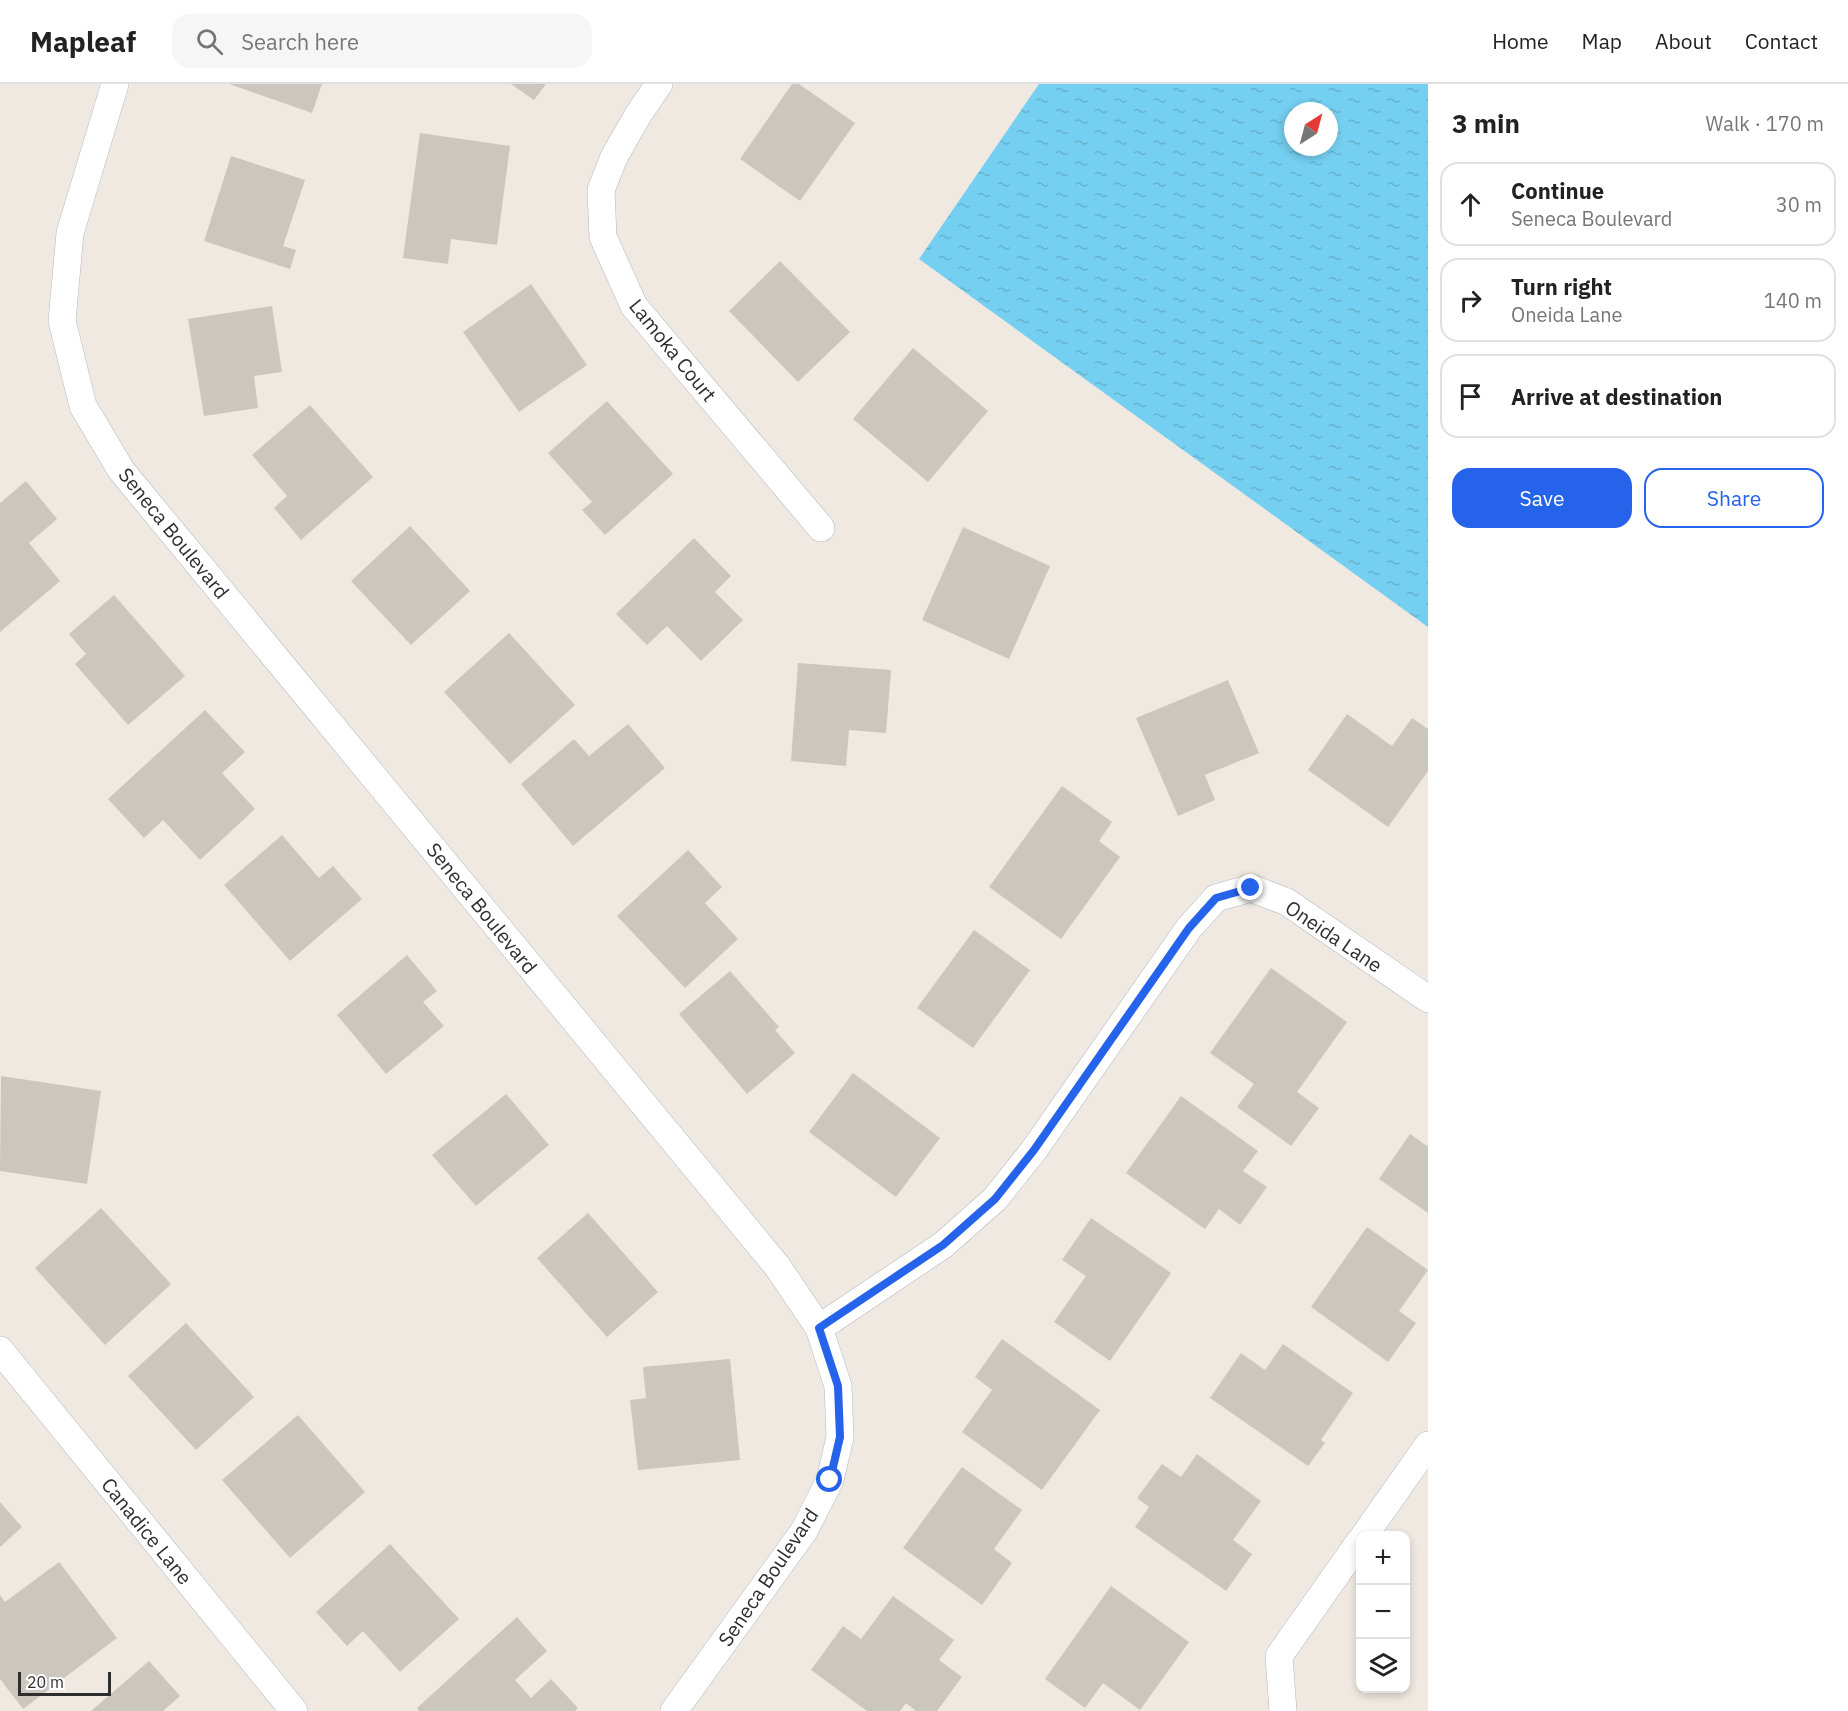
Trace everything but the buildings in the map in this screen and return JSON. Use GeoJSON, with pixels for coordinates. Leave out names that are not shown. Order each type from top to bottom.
{"type":"FeatureCollection","features":[{"type":"Feature","properties":{"kind":"street","name":"Seneca Boulevard"},"geometry":{"type":"LineString","coordinates":[[115,84],[70,233],[62,321],[83,406],[121,470],[777,1266],[819,1328],[838,1386],[840,1437],[830,1480],[804,1531],[674,1711]]}},
{"type":"Feature","properties":{"kind":"street","name":"Lamoka Court"},"geometry":{"type":"LineString","coordinates":[[659,84],[614,157],[601,190],[603,237],[634,306],[821,528]]}},
{"type":"Feature","properties":{"kind":"street","name":"Oneida Lane"},"geometry":{"type":"LineString","coordinates":[[819,1328],[943,1245],[995,1199],[1034,1150],[1189,928],[1216,898],[1251,888],[1287,902],[1428,999]]}},
{"type":"Feature","properties":{"kind":"street","name":"Canadice Lane"},"geometry":{"type":"LineString","coordinates":[[0,1350],[294,1711]]}},
{"type":"Feature","properties":{"kind":"street"},"geometry":{"type":"LineString","coordinates":[[1368,1531],[1428,1445]]}},
{"type":"Feature","properties":{"kind":"street"},"geometry":{"type":"LineString","coordinates":[[1283,1711],[1279,1656],[1356,1547]]}},
{"type":"Feature","properties":{"kind":"water"},"geometry":{"type":"Polygon","coordinates":[[[1039,84],[1428,84],[1428,627],[919,259],[1039,84]]]}},
{"type":"Feature","properties":{"kind":"route"},"geometry":{"type":"LineString","coordinates":[[830,1480],[840,1437],[838,1386],[819,1328],[943,1245],[995,1199],[1034,1150],[1189,928],[1216,898],[1251,888]]}}]}
